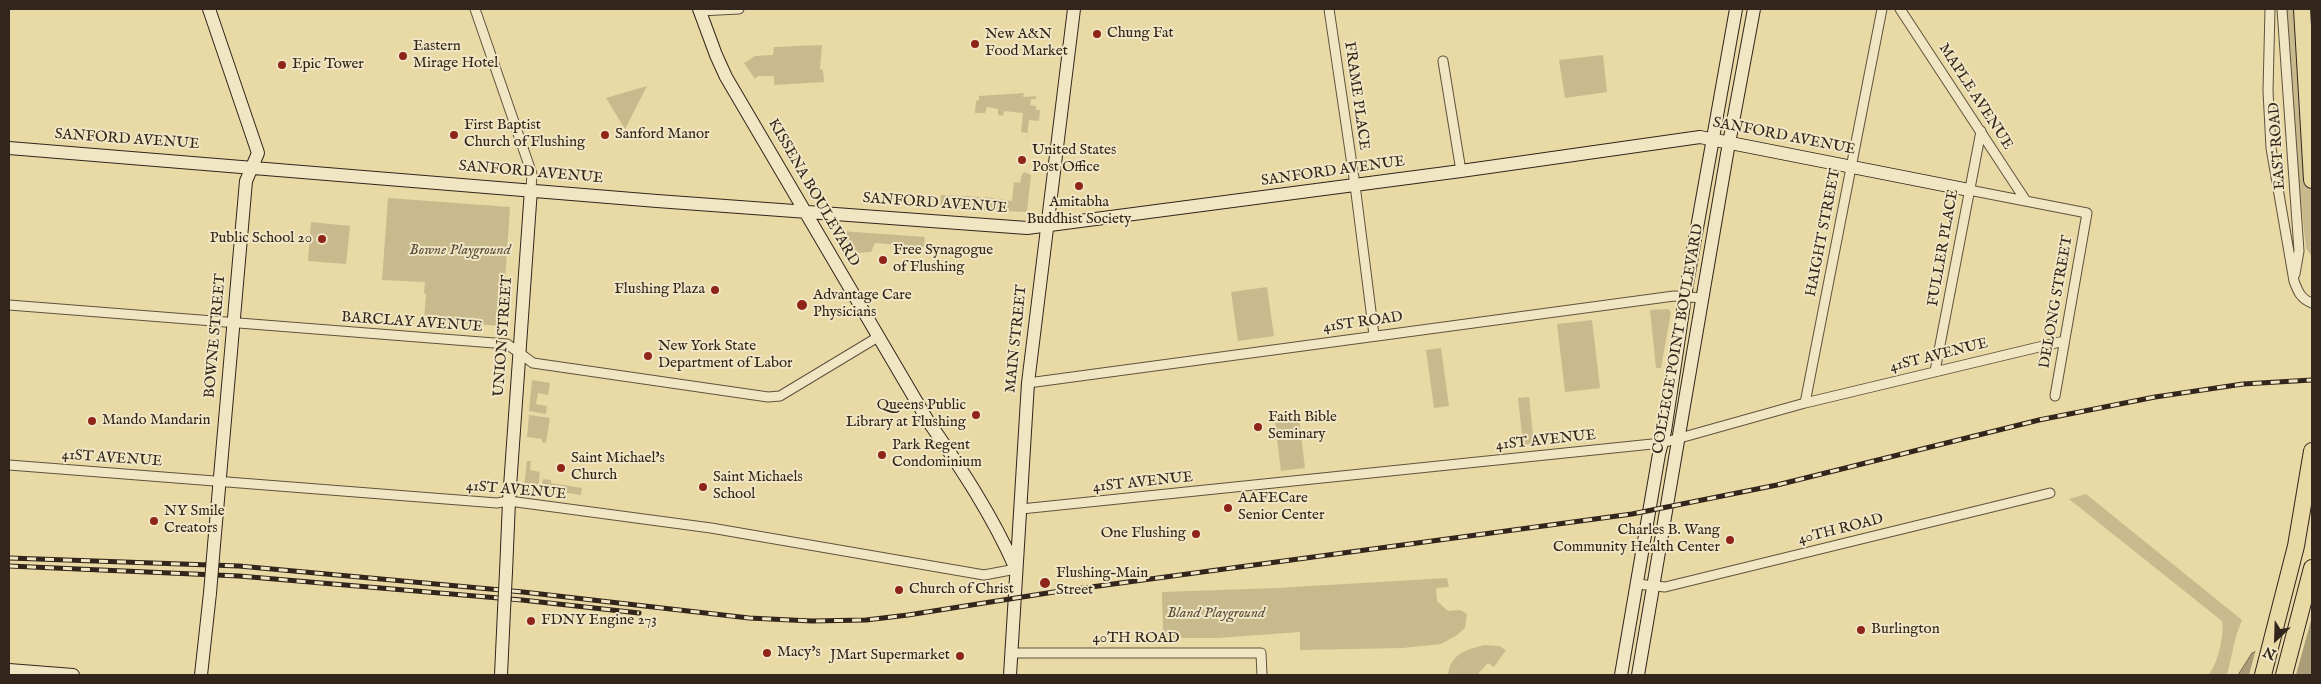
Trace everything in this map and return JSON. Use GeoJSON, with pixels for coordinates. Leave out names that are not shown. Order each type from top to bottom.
{"type":"FeatureCollection","features":[{"type":"Feature","properties":{"kind":"highway"},"geometry":{"type":"LineString","coordinates":[[2302,9],[2312,180]]}},
{"type":"Feature","properties":{"kind":"highway"},"geometry":{"type":"LineString","coordinates":[[2262,675],[2296,546],[2312,451]]}},
{"type":"Feature","properties":{"kind":"highway"},"geometry":{"type":"LineString","coordinates":[[2284,675],[2312,568]]}},
{"type":"Feature","properties":{"kind":"street","name":"BOWNE STREET"},"geometry":{"type":"LineString","coordinates":[[201,675],[210,593],[246,181],[258,153],[208,9]]}},
{"type":"Feature","properties":{"kind":"street","name":"UNION STREET"},"geometry":{"type":"LineString","coordinates":[[475,9],[532,174],[509,501],[501,675]]}},
{"type":"Feature","properties":{"kind":"street"},"geometry":{"type":"LineString","coordinates":[[700,10],[739,9]]}},
{"type":"Feature","properties":{"kind":"street","name":"MAIN STREET"},"geometry":{"type":"LineString","coordinates":[[1010,675],[1028,382],[1074,9]]}},
{"type":"Feature","properties":{"kind":"street","name":"FRAME PLACE"},"geometry":{"type":"LineString","coordinates":[[1329,9],[1355,185],[1374,335]]}},
{"type":"Feature","properties":{"kind":"street","name":"COLLEGE POINT BOULEVARD"},"geometry":{"type":"LineString","coordinates":[[1621,675],[1736,9]]}},
{"type":"Feature","properties":{"kind":"street","name":"COLLEGE POINT BOULEVARD"},"geometry":{"type":"LineString","coordinates":[[1638,675],[1729,142],[1754,9]]}},
{"type":"Feature","properties":{"kind":"street","name":"HAIGHT STREET"},"geometry":{"type":"LineString","coordinates":[[1805,403],[1882,9]]}},
{"type":"Feature","properties":{"kind":"street","name":"MAPLE AVENUE"},"geometry":{"type":"LineString","coordinates":[[1900,9],[2026,201]]}},
{"type":"Feature","properties":{"kind":"street"},"geometry":{"type":"LineString","coordinates":[[2270,9],[2268,91],[2271,148],[2294,282],[2298,292],[2312,303]]}},
{"type":"Feature","properties":{"kind":"street","name":"EAST ROAD"},"geometry":{"type":"LineString","coordinates":[[2282,9],[2299,251],[2294,282]]}},
{"type":"Feature","properties":{"kind":"street","name":"KISSENA BOULEVARD"},"geometry":{"type":"LineString","coordinates":[[700,10],[726,77],[928,421],[964,473],[998,528],[1016,569]]}},
{"type":"Feature","properties":{"kind":"street"},"geometry":{"type":"LineString","coordinates":[[1443,61],[1461,171]]}},
{"type":"Feature","properties":{"kind":"street","name":"FULLER PLACE"},"geometry":{"type":"LineString","coordinates":[[1935,371],[1981,131]]}},
{"type":"Feature","properties":{"kind":"street","name":"SANFORD AVENUE"},"geometry":{"type":"LineString","coordinates":[[9,148],[1027,228],[1461,171],[1694,138],[1729,142],[2088,213]]}},
{"type":"Feature","properties":{"kind":"street","name":"DELONG STREET"},"geometry":{"type":"LineString","coordinates":[[2054,396],[2088,213]]}},
{"type":"Feature","properties":{"kind":"street","name":"41ST ROAD"},"geometry":{"type":"LineString","coordinates":[[1028,382],[1674,296],[1703,298]]}},
{"type":"Feature","properties":{"kind":"street","name":"BARCLAY AVENUE"},"geometry":{"type":"LineString","coordinates":[[9,305],[507,344],[533,363],[768,397],[780,396],[878,337]]}},
{"type":"Feature","properties":{"kind":"street","name":"41ST AVENUE"},"geometry":{"type":"LineString","coordinates":[[1021,509],[1662,443],[1805,403],[2064,341]]}},
{"type":"Feature","properties":{"kind":"street","name":"41ST AVENUE"},"geometry":{"type":"LineString","coordinates":[[9,465],[497,503],[509,501],[711,528],[984,575],[1016,569]]}},
{"type":"Feature","properties":{"kind":"street","name":"40TH ROAD"},"geometry":{"type":"LineString","coordinates":[[1637,584],[1665,587],[2050,493]]}},
{"type":"Feature","properties":{"kind":"street","name":"40TH ROAD"},"geometry":{"type":"LineString","coordinates":[[1011,654],[1261,653],[1262,675]]}},
{"type":"Feature","properties":{"kind":"street"},"geometry":{"type":"LineString","coordinates":[[9,670],[73,675]]}},
{"type":"Feature","properties":{"kind":"green space"},"geometry":{"type":"Polygon","coordinates":[[[2285,9],[2312,9],[2312,257],[2306,248],[2296,158],[2290,46],[2285,9]]]}},
{"type":"Feature","properties":{"kind":"green space"},"geometry":{"type":"Polygon","coordinates":[[[822,45],[820,69],[823,70],[824,82],[774,85],[774,76],[758,76],[755,79],[744,63],[755,56],[773,55],[774,47],[822,45]]]}},
{"type":"Feature","properties":{"kind":"green space"},"geometry":{"type":"Polygon","coordinates":[[[1603,55],[1607,92],[1565,98],[1559,60],[1603,55]]]}},
{"type":"Feature","properties":{"kind":"green space"},"geometry":{"type":"Polygon","coordinates":[[[647,86],[625,129],[606,98],[647,86]]]}},
{"type":"Feature","properties":{"kind":"green space"},"geometry":{"type":"Polygon","coordinates":[[[1024,93],[1023,97],[1036,96],[1036,99],[1031,99],[1030,105],[1036,106],[1036,110],[1040,110],[1039,121],[1029,120],[1026,143],[1027,133],[1021,132],[1023,113],[1004,111],[1003,116],[998,115],[998,109],[987,107],[985,113],[975,113],[976,101],[979,100],[979,96],[1024,93]]]}},
{"type":"Feature","properties":{"kind":"green space"},"geometry":{"type":"Polygon","coordinates":[[[1025,172],[1031,175],[1027,212],[984,210],[985,197],[1012,201],[1014,182],[1020,183],[1022,174],[1025,172]]]}},
{"type":"Feature","properties":{"kind":"green space"},"geometry":{"type":"Polygon","coordinates":[[[941,195],[981,197],[981,209],[940,207],[941,195]]]}},
{"type":"Feature","properties":{"kind":"green space","name":"Bowne Playground"},"geometry":{"type":"Polygon","coordinates":[[[388,198],[510,207],[502,326],[424,320],[425,282],[382,280],[388,198]]]}},
{"type":"Feature","properties":{"kind":"green space"},"geometry":{"type":"Polygon","coordinates":[[[311,222],[350,226],[346,264],[308,261],[311,222]]]}},
{"type":"Feature","properties":{"kind":"green space"},"geometry":{"type":"Polygon","coordinates":[[[841,231],[925,237],[924,247],[875,243],[871,252],[853,253],[841,231]]]}},
{"type":"Feature","properties":{"kind":"green space"},"geometry":{"type":"Polygon","coordinates":[[[1267,287],[1274,336],[1238,341],[1231,292],[1267,287]]]}},
{"type":"Feature","properties":{"kind":"green space"},"geometry":{"type":"Polygon","coordinates":[[[1668,309],[1671,312],[1661,368],[1656,368],[1650,310],[1668,309]]]}},
{"type":"Feature","properties":{"kind":"green space"},"geometry":{"type":"Polygon","coordinates":[[[1592,320],[1600,388],[1565,392],[1557,324],[1592,320]]]}},
{"type":"Feature","properties":{"kind":"green space"},"geometry":{"type":"Polygon","coordinates":[[[1441,348],[1449,406],[1434,408],[1426,350],[1441,348]]]}},
{"type":"Feature","properties":{"kind":"green space"},"geometry":{"type":"Polygon","coordinates":[[[532,380],[550,383],[548,395],[538,393],[536,404],[547,406],[546,414],[529,411],[532,380]]]}},
{"type":"Feature","properties":{"kind":"green space"},"geometry":{"type":"Polygon","coordinates":[[[1529,397],[1534,444],[1523,445],[1518,398],[1529,397]]]}},
{"type":"Feature","properties":{"kind":"green space"},"geometry":{"type":"Polygon","coordinates":[[[529,415],[550,418],[546,443],[542,442],[542,439],[527,437],[529,415]]]}},
{"type":"Feature","properties":{"kind":"green space"},"geometry":{"type":"Polygon","coordinates":[[[1299,419],[1305,468],[1281,471],[1275,423],[1299,419]]]}},
{"type":"Feature","properties":{"kind":"green space"},"geometry":{"type":"Polygon","coordinates":[[[527,461],[531,461],[530,470],[540,472],[538,490],[524,487],[527,461]]]}},
{"type":"Feature","properties":{"kind":"green space"},"geometry":{"type":"Polygon","coordinates":[[[543,479],[551,480],[551,483],[582,488],[581,495],[541,489],[543,479]]]}},
{"type":"Feature","properties":{"kind":"green space"},"geometry":{"type":"Polygon","coordinates":[[[2086,494],[2242,620],[2236,636],[2227,675],[2208,675],[2220,650],[2222,621],[2069,499],[2086,494]]]}},
{"type":"Feature","properties":{"kind":"green space","name":"Bland Playground"},"geometry":{"type":"Polygon","coordinates":[[[1447,578],[1449,587],[1436,588],[1437,601],[1448,611],[1460,610],[1467,614],[1465,628],[1441,644],[1403,648],[1300,650],[1300,632],[1217,638],[1163,638],[1162,592],[1277,588],[1447,578]]]}},
{"type":"Feature","properties":{"kind":"green space"},"geometry":{"type":"Polygon","coordinates":[[[1484,645],[1499,646],[1506,650],[1494,667],[1488,663],[1477,675],[1448,675],[1452,662],[1460,654],[1484,645]]]}},
{"type":"Feature","properties":{"kind":"shaded area"},"geometry":{"type":"Polygon","coordinates":[[[2312,620],[2312,675],[2238,675],[2252,653],[2298,633],[2312,620]]]}},
{"type":"Feature","properties":{"kind":"pier"},"geometry":{"type":"Polygon","coordinates":[[[2312,617],[2296,675],[2249,675],[2256,649],[2297,630],[2312,617]]]}},
{"type":"Feature","properties":{"kind":"railway"},"geometry":{"type":"LineString","coordinates":[[9,558],[239,566],[523,592],[749,618],[812,621],[866,620],[1054,592],[1632,514],[1777,485],[2039,420],[2155,397],[2243,384],[2312,380]]}},
{"type":"Feature","properties":{"kind":"railway"},"geometry":{"type":"LineString","coordinates":[[9,566],[239,576],[522,600],[639,613]]}},
{"type":"Feature","properties":{"kind":"place","name":"Chung Fat"},"geometry":{"type":"Point","coordinates":[1097,34]}},
{"type":"Feature","properties":{"kind":"place","name":"New A&N Food Market"},"geometry":{"type":"Point","coordinates":[975,44]}},
{"type":"Feature","properties":{"kind":"place","name":"Eastern Mirage Hotel"},"geometry":{"type":"Point","coordinates":[403,56]}},
{"type":"Feature","properties":{"kind":"place","name":"Epic Tower"},"geometry":{"type":"Point","coordinates":[282,65]}},
{"type":"Feature","properties":{"kind":"place","name":"First Baptist Church of Flushing"},"geometry":{"type":"Point","coordinates":[454,135]}},
{"type":"Feature","properties":{"kind":"place","name":"Sanford Manor"},"geometry":{"type":"Point","coordinates":[605,135]}},
{"type":"Feature","properties":{"kind":"place","name":"United States Post Office"},"geometry":{"type":"Point","coordinates":[1022,160]}},
{"type":"Feature","properties":{"kind":"place","name":"Amitabha Buddhist Society"},"geometry":{"type":"Point","coordinates":[1079,186]}},
{"type":"Feature","properties":{"kind":"place","name":"Public School 20"},"geometry":{"type":"Point","coordinates":[322,239]}},
{"type":"Feature","properties":{"kind":"place","name":"Free Synagogue of Flushing"},"geometry":{"type":"Point","coordinates":[883,260]}},
{"type":"Feature","properties":{"kind":"place","name":"Flushing Plaza"},"geometry":{"type":"Point","coordinates":[715,290]}},
{"type":"Feature","properties":{"kind":"place","name":"Advantage Care Physicians"},"geometry":{"type":"Point","coordinates":[802,305]}},
{"type":"Feature","properties":{"kind":"place","name":"New York State Department of Labor"},"geometry":{"type":"Point","coordinates":[648,356]}},
{"type":"Feature","properties":{"kind":"place","name":"Queens Public Library at Flushing"},"geometry":{"type":"Point","coordinates":[976,415]}},
{"type":"Feature","properties":{"kind":"place","name":"Mando Mandarin"},"geometry":{"type":"Point","coordinates":[92,421]}},
{"type":"Feature","properties":{"kind":"place","name":"Faith Bible Seminary"},"geometry":{"type":"Point","coordinates":[1258,427]}},
{"type":"Feature","properties":{"kind":"place","name":"Park Regent Condominium"},"geometry":{"type":"Point","coordinates":[882,455]}},
{"type":"Feature","properties":{"kind":"place","name":"Saint Michael's Church"},"geometry":{"type":"Point","coordinates":[561,468]}},
{"type":"Feature","properties":{"kind":"place","name":"Saint Michaels School"},"geometry":{"type":"Point","coordinates":[703,487]}},
{"type":"Feature","properties":{"kind":"place","name":"AAFECare Senior Center"},"geometry":{"type":"Point","coordinates":[1228,508]}},
{"type":"Feature","properties":{"kind":"place","name":"NY Smile Creators"},"geometry":{"type":"Point","coordinates":[154,521]}},
{"type":"Feature","properties":{"kind":"place","name":"One Flushing"},"geometry":{"type":"Point","coordinates":[1196,534]}},
{"type":"Feature","properties":{"kind":"place","name":"Charles B. Wang Community Health Center"},"geometry":{"type":"Point","coordinates":[1730,540]}},
{"type":"Feature","properties":{"kind":"place","name":"Flushing–Main Street"},"geometry":{"type":"Point","coordinates":[1045,583]}},
{"type":"Feature","properties":{"kind":"place","name":"Church of Christ"},"geometry":{"type":"Point","coordinates":[899,590]}},
{"type":"Feature","properties":{"kind":"place","name":"FDNY Engine 273"},"geometry":{"type":"Point","coordinates":[531,621]}},
{"type":"Feature","properties":{"kind":"place","name":"Burlington"},"geometry":{"type":"Point","coordinates":[1861,630]}},
{"type":"Feature","properties":{"kind":"place","name":"Macy's"},"geometry":{"type":"Point","coordinates":[767,653]}},
{"type":"Feature","properties":{"kind":"place","name":"JMart Supermarket"},"geometry":{"type":"Point","coordinates":[960,656]}}]}
